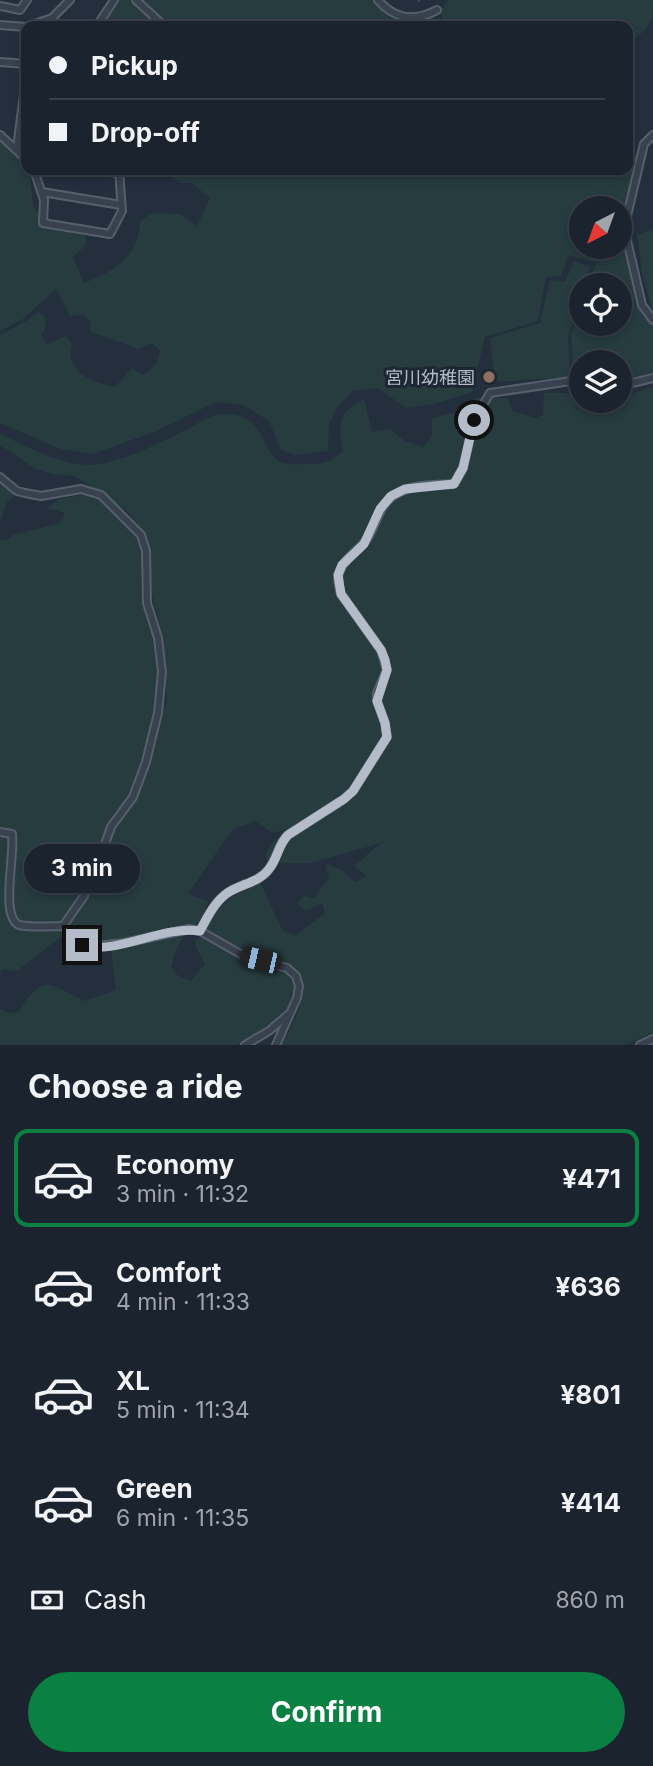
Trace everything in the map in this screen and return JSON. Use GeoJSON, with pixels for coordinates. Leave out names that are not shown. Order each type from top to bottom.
{"type":"FeatureCollection","features":[{"type":"Feature","properties":{"kind":"street"},"geometry":{"type":"LineString","coordinates":[[0,6],[20,10],[27,0]]}},
{"type":"Feature","properties":{"kind":"street"},"geometry":{"type":"LineString","coordinates":[[43,21],[52,18],[70,0]]}},
{"type":"Feature","properties":{"kind":"street"},"geometry":{"type":"LineString","coordinates":[[101,21],[114,0]]}},
{"type":"Feature","properties":{"kind":"street"},"geometry":{"type":"LineString","coordinates":[[136,0],[158,21]]}},
{"type":"Feature","properties":{"kind":"street"},"geometry":{"type":"LineString","coordinates":[[378,0],[386,10],[410,18],[426,16],[437,10]]}},
{"type":"Feature","properties":{"kind":"street"},"geometry":{"type":"LineString","coordinates":[[153,16],[153,21]]}},
{"type":"Feature","properties":{"kind":"street"},"geometry":{"type":"LineString","coordinates":[[0,25],[21,26]]}},
{"type":"Feature","properties":{"kind":"street"},"geometry":{"type":"LineString","coordinates":[[0,62],[21,64]]}},
{"type":"Feature","properties":{"kind":"street"},"geometry":{"type":"LineString","coordinates":[[16,148],[21,120]]}},
{"type":"Feature","properties":{"kind":"street"},"geometry":{"type":"LineString","coordinates":[[0,135],[21,154]]}},
{"type":"Feature","properties":{"kind":"street"},"geometry":{"type":"LineString","coordinates":[[653,135],[644,144],[627,216],[627,240],[642,305],[653,320]]}},
{"type":"Feature","properties":{"kind":"street"},"geometry":{"type":"LineString","coordinates":[[36,175],[44,200],[43,223],[110,234],[122,211],[118,175]]}},
{"type":"Feature","properties":{"kind":"street"},"geometry":{"type":"LineString","coordinates":[[42,192],[121,205]]}},
{"type":"Feature","properties":{"kind":"street"},"geometry":{"type":"LineString","coordinates":[[632,383],[653,378]]}},
{"type":"Feature","properties":{"kind":"street"},"geometry":{"type":"LineString","coordinates":[[200,931],[212,909],[225,894],[261,877],[270,869],[281,841],[353,791],[387,737],[377,701],[387,670],[385,660],[381,650],[341,594],[338,575],[342,565],[370,535],[380,509],[391,496],[405,489],[454,484],[463,468],[474,420],[490,393],[569,381]]}},
{"type":"Feature","properties":{"kind":"street"},"geometry":{"type":"LineString","coordinates":[[0,477],[25,494],[41,496],[81,489],[101,495],[133,524],[141,535],[146,551],[147,603],[158,638],[162,672],[159,713],[133,797],[111,827],[101,855],[87,872],[84,879],[85,896],[63,926]]}},
{"type":"Feature","properties":{"kind":"street"},"geometry":{"type":"LineString","coordinates":[[0,832],[12,834],[3,902],[9,919],[18,925],[63,926],[82,945],[88,947],[124,943],[189,929],[211,936],[244,956],[286,968],[296,976],[299,986],[276,1045]]}},
{"type":"Feature","properties":{"kind":"street"},"geometry":{"type":"LineString","coordinates":[[245,1045],[269,1031],[290,1013]]}},
{"type":"Feature","properties":{"kind":"street"},"geometry":{"type":"LineString","coordinates":[[640,1045],[653,1039]]}},
{"type":"Feature","properties":{"kind":"green space"},"geometry":{"type":"Polygon","coordinates":[[[117,0],[131,0],[149,15],[150,21],[104,21],[117,0]]]}},
{"type":"Feature","properties":{"kind":"green space"},"geometry":{"type":"Polygon","coordinates":[[[140,0],[373,0],[391,20],[406,21],[164,21],[140,0]]]}},
{"type":"Feature","properties":{"kind":"green space"},"geometry":{"type":"Polygon","coordinates":[[[448,0],[653,0],[651,21],[633,39],[633,21],[442,21],[441,11],[448,0]]]}},
{"type":"Feature","properties":{"kind":"green space"},"geometry":{"type":"Polygon","coordinates":[[[0,138],[21,157],[21,175],[30,175],[33,206],[41,216],[39,226],[86,236],[86,245],[73,257],[84,283],[122,262],[135,245],[140,222],[151,213],[180,214],[197,226],[210,198],[192,183],[180,183],[171,175],[633,175],[633,148],[638,157],[628,196],[569,196],[569,255],[561,276],[546,277],[538,321],[485,337],[472,392],[434,404],[406,408],[378,388],[353,391],[337,407],[329,424],[328,451],[295,455],[281,450],[269,421],[244,405],[216,402],[154,432],[93,454],[61,449],[0,423],[0,335],[38,312],[44,316],[46,327],[41,334],[47,344],[66,336],[72,344],[72,362],[76,369],[97,382],[115,387],[132,368],[142,375],[156,363],[160,351],[152,343],[139,349],[91,332],[90,322],[84,315],[70,316],[56,289],[23,319],[0,331],[0,138]]]}},
{"type":"Feature","properties":{"kind":"green space"},"geometry":{"type":"Polygon","coordinates":[[[653,229],[653,313],[642,273],[637,235],[653,229]]]}},
{"type":"Feature","properties":{"kind":"green space"},"geometry":{"type":"Polygon","coordinates":[[[582,259],[630,259],[640,306],[653,323],[653,376],[632,381],[632,350],[572,350],[571,336],[632,336],[632,273],[592,273],[596,263],[582,259]]]}},
{"type":"Feature","properties":{"kind":"green space"},"geometry":{"type":"Polygon","coordinates":[[[574,261],[590,267],[588,273],[569,273],[569,377],[495,382],[490,338],[540,323],[550,280],[565,282],[574,261]]]}},
{"type":"Feature","properties":{"kind":"green space"},"geometry":{"type":"Polygon","coordinates":[[[653,386],[653,1033],[624,1045],[281,1045],[301,1002],[302,980],[297,970],[280,960],[236,947],[206,929],[228,900],[260,882],[282,930],[295,936],[325,913],[322,903],[306,911],[297,903],[304,896],[314,898],[329,878],[325,864],[341,869],[355,882],[367,876],[354,866],[381,843],[310,863],[267,863],[266,854],[273,842],[290,828],[273,833],[255,821],[232,830],[188,894],[208,901],[199,925],[178,926],[120,941],[94,943],[84,942],[68,926],[88,898],[88,879],[107,853],[114,831],[128,812],[151,763],[167,699],[161,633],[152,595],[146,534],[126,510],[75,476],[52,474],[33,468],[0,446],[0,433],[55,459],[91,465],[125,457],[209,418],[226,414],[250,421],[262,436],[270,453],[283,463],[316,464],[329,461],[343,451],[340,426],[344,414],[364,399],[372,432],[391,429],[403,440],[423,447],[432,436],[432,418],[454,413],[476,398],[508,398],[512,411],[535,418],[543,415],[544,393],[569,393],[569,413],[632,413],[634,393],[653,386]]]}},
{"type":"Feature","properties":{"kind":"green space"},"geometry":{"type":"Polygon","coordinates":[[[0,483],[15,496],[7,502],[0,522],[0,483]]]}},
{"type":"Feature","properties":{"kind":"green space"},"geometry":{"type":"Polygon","coordinates":[[[83,495],[101,499],[136,534],[143,556],[141,587],[154,640],[159,684],[154,715],[143,759],[129,794],[105,831],[96,854],[82,872],[79,901],[61,923],[62,936],[17,971],[1,969],[0,979],[0,540],[60,523],[65,513],[48,508],[59,499],[83,495]]]}},
{"type":"Feature","properties":{"kind":"green space"},"geometry":{"type":"Polygon","coordinates":[[[185,933],[171,967],[178,976],[191,981],[205,964],[195,939],[204,937],[237,957],[282,970],[292,978],[295,985],[287,1010],[268,1028],[237,1045],[0,1045],[0,1009],[8,1013],[18,1012],[41,986],[55,987],[85,1001],[116,990],[111,950],[185,933]]]}},
{"type":"Feature","properties":{"kind":"place","name":"宮川幼稚園"},"geometry":{"type":"Point","coordinates":[489,377]}},
{"type":"Feature","properties":{"kind":"route"},"geometry":{"type":"LineString","coordinates":[[82,945],[104,947],[189,929],[200,931],[212,909],[225,894],[261,877],[270,869],[281,841],[344,799],[362,780],[387,737],[377,693],[387,670],[381,650],[341,594],[338,575],[342,565],[364,544],[380,509],[391,496],[419,486],[454,484],[463,468],[474,420]]}}]}
